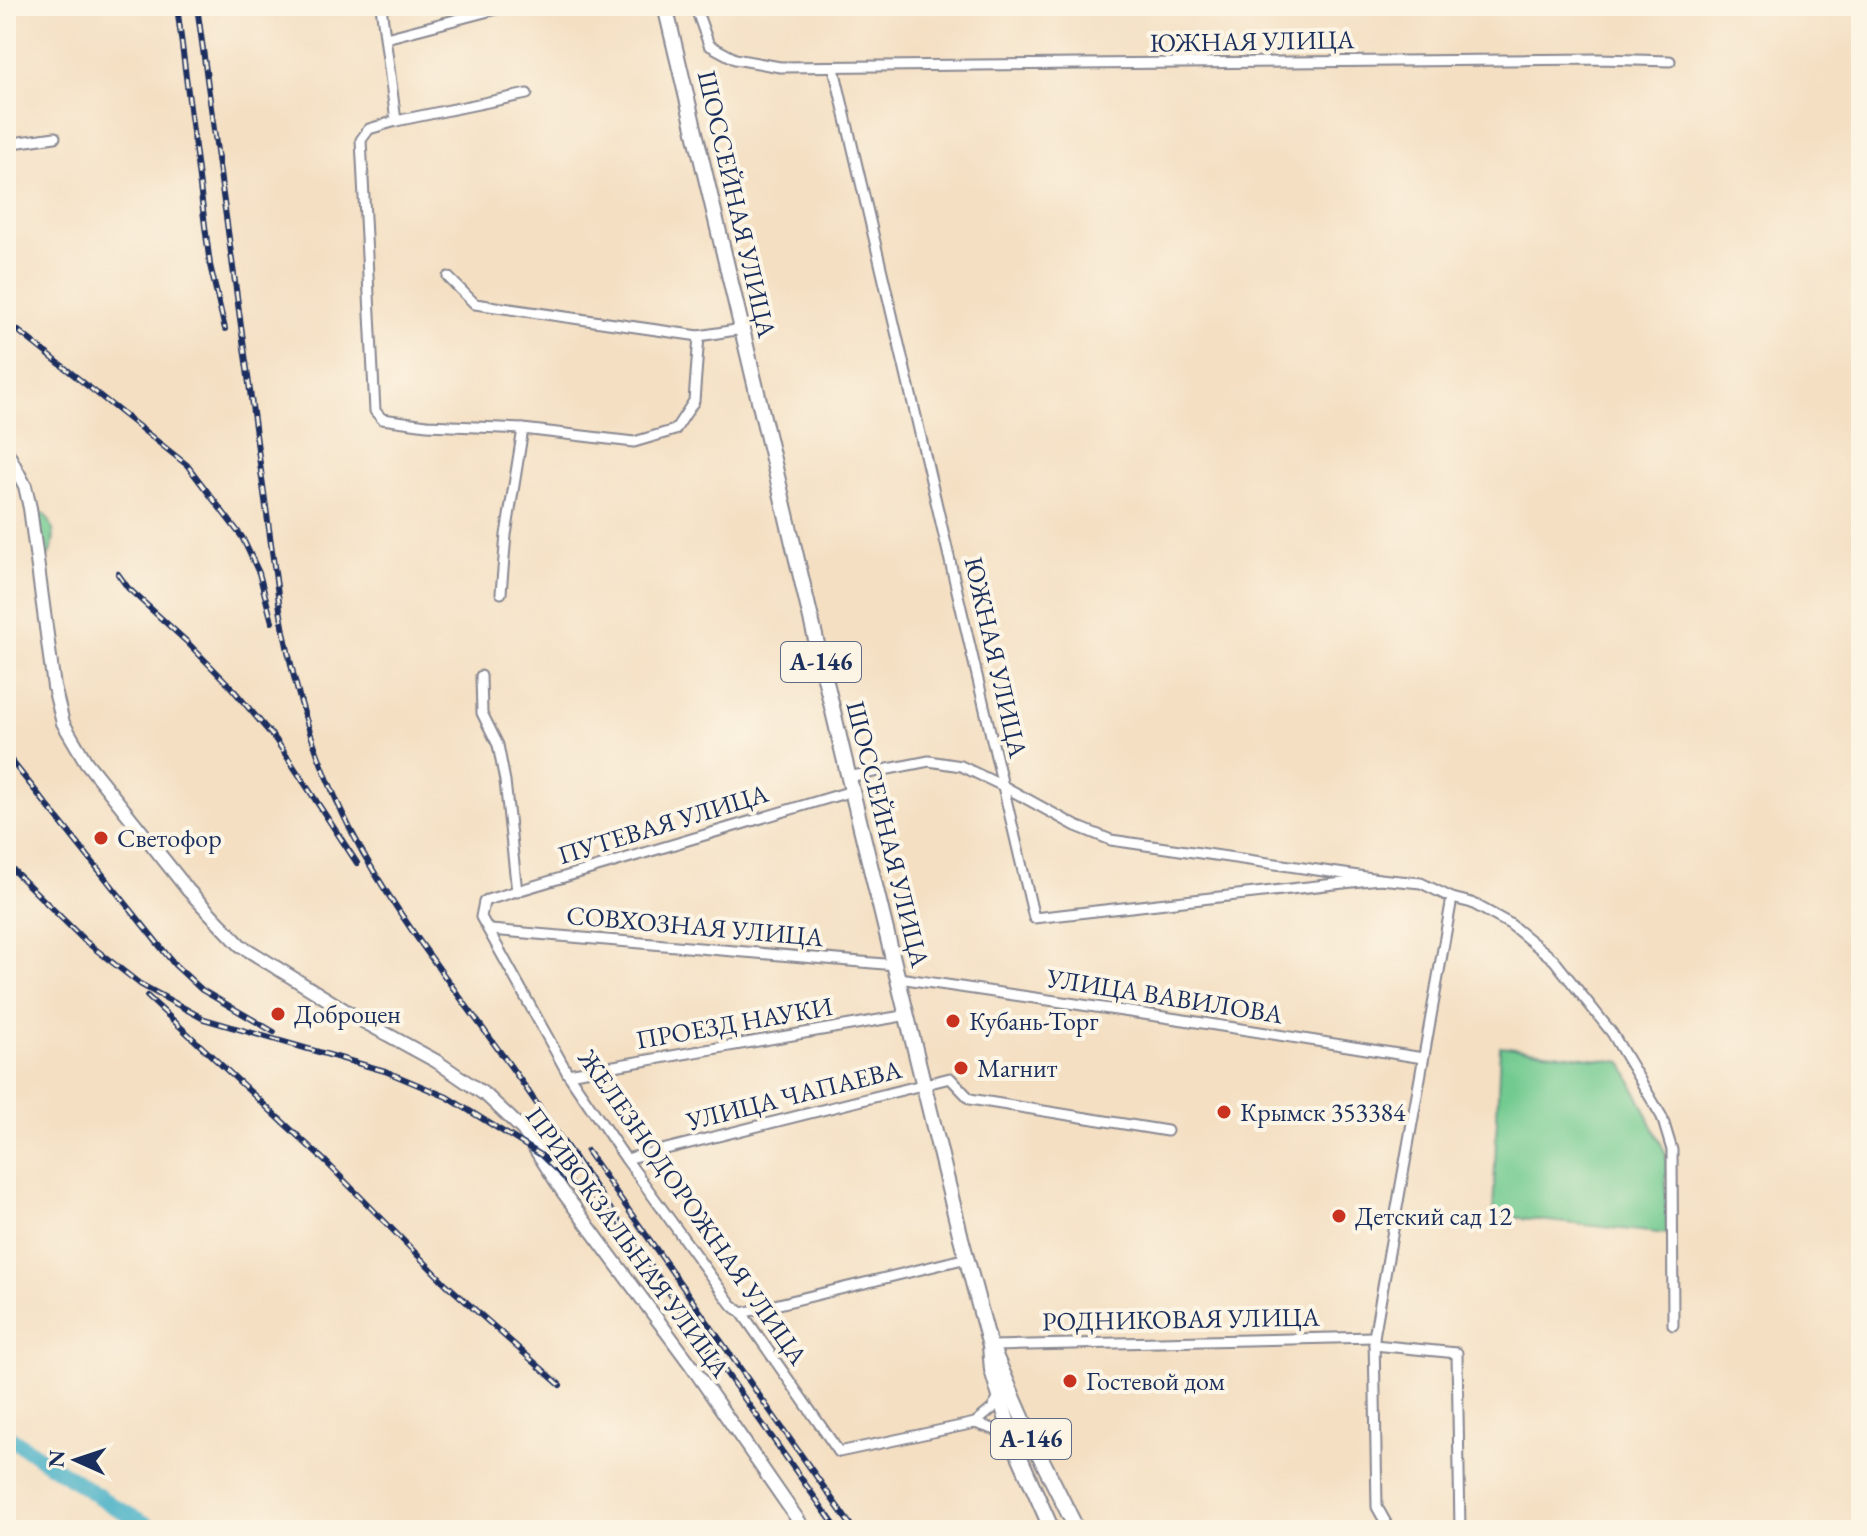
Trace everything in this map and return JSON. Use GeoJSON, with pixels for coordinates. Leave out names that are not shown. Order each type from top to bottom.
{"type":"FeatureCollection","features":[{"type":"Feature","properties":{"kind":"highway","name":"ШОССЕЙНАЯ УЛИЦА"},"geometry":{"type":"LineString","coordinates":[[665,6],[850,784],[990,1346]]}},
{"type":"Feature","properties":{"kind":"highway","name":"А-146"},"geometry":{"type":"LineString","coordinates":[[990,1346],[992,1370],[1014,1444],[1052,1530]]}},
{"type":"Feature","properties":{"kind":"highway","name":"А-146"},"geometry":{"type":"LineString","coordinates":[[990,1346],[1077,1530]]}},
{"type":"Feature","properties":{"kind":"main road","name":"ПРИВОКЗАЛЬНАЯ УЛИЦА"},"geometry":{"type":"LineString","coordinates":[[6,450],[25,486],[30,508],[52,679],[63,723],[86,762],[188,890],[240,945],[359,1019],[445,1067],[487,1096],[523,1130],[563,1192],[696,1372],[805,1530]]}},
{"type":"Feature","properties":{"kind":"street"},"geometry":{"type":"LineString","coordinates":[[381,6],[396,121]]}},
{"type":"Feature","properties":{"kind":"street"},"geometry":{"type":"LineString","coordinates":[[386,38],[508,6]]}},
{"type":"Feature","properties":{"kind":"street","name":"ЮЖНАЯ УЛИЦА"},"geometry":{"type":"LineString","coordinates":[[695,6],[709,45],[735,59],[780,67],[1600,59],[1670,61]]}},
{"type":"Feature","properties":{"kind":"street","name":"ЮЖНАЯ УЛИЦА"},"geometry":{"type":"LineString","coordinates":[[834,68],[1034,918],[1379,879]]}},
{"type":"Feature","properties":{"kind":"street"},"geometry":{"type":"LineString","coordinates":[[527,94],[396,121],[369,129],[361,140],[375,411],[382,419],[427,425],[523,429],[634,442],[675,430],[694,401],[699,336]]}},
{"type":"Feature","properties":{"kind":"street"},"geometry":{"type":"LineString","coordinates":[[6,144],[55,137]]}},
{"type":"Feature","properties":{"kind":"street"},"geometry":{"type":"LineString","coordinates":[[448,277],[475,304],[699,336],[742,329]]}},
{"type":"Feature","properties":{"kind":"street"},"geometry":{"type":"LineString","coordinates":[[501,593],[506,535],[523,429]]}},
{"type":"Feature","properties":{"kind":"street"},"geometry":{"type":"LineString","coordinates":[[481,676],[482,713],[498,745],[505,781],[517,892]]}},
{"type":"Feature","properties":{"kind":"street","name":"ПУТЕВАЯ УЛИЦА"},"geometry":{"type":"LineString","coordinates":[[487,900],[929,761],[961,766],[1076,826],[1111,840],[1379,879]]}},
{"type":"Feature","properties":{"kind":"street"},"geometry":{"type":"LineString","coordinates":[[1379,879],[1421,883],[1452,898],[1472,903],[1510,924],[1554,960],[1612,1033],[1662,1117],[1672,1150],[1673,1325]]}},
{"type":"Feature","properties":{"kind":"street"},"geometry":{"type":"LineString","coordinates":[[1390,1530],[1377,1507],[1374,1341],[1452,898]]}},
{"type":"Feature","properties":{"kind":"street","name":"ЖЕЛЕЗНОДОРОЖНАЯ УЛИЦА"},"geometry":{"type":"LineString","coordinates":[[487,900],[481,917],[491,930],[568,1074],[839,1452],[975,1423]]}},
{"type":"Feature","properties":{"kind":"street","name":"СОВХОЗНАЯ УЛИЦА"},"geometry":{"type":"LineString","coordinates":[[491,930],[897,972]]}},
{"type":"Feature","properties":{"kind":"street","name":"УЛИЦА ВАВИЛОВА"},"geometry":{"type":"LineString","coordinates":[[897,972],[1423,1058]]}},
{"type":"Feature","properties":{"kind":"street","name":"ПРОЕЗД НАУКИ"},"geometry":{"type":"LineString","coordinates":[[568,1074],[908,1015]]}},
{"type":"Feature","properties":{"kind":"street","name":"УЛИЦА ЧАПАЕВА"},"geometry":{"type":"LineString","coordinates":[[626,1159],[950,1078],[970,1099],[1167,1131]]}},
{"type":"Feature","properties":{"kind":"street"},"geometry":{"type":"LineString","coordinates":[[742,1313],[967,1258]]}},
{"type":"Feature","properties":{"kind":"street","name":"РОДНИКОВАЯ УЛИЦА"},"geometry":{"type":"LineString","coordinates":[[990,1346],[1374,1341],[1457,1353],[1460,1530]]}},
{"type":"Feature","properties":{"kind":"street"},"geometry":{"type":"LineString","coordinates":[[975,1423],[992,1409],[999,1398]]}},
{"type":"Feature","properties":{"kind":"street"},"geometry":{"type":"LineString","coordinates":[[975,1423],[1002,1432],[1014,1444]]}},
{"type":"Feature","properties":{"kind":"green space"},"geometry":{"type":"Polygon","coordinates":[[[38,509],[49,520],[54,533],[45,561],[38,509]]]}},
{"type":"Feature","properties":{"kind":"green space"},"geometry":{"type":"Polygon","coordinates":[[[1500,1046],[1622,1062],[1666,1154],[1667,1234],[1493,1215],[1500,1046]]]}},
{"type":"Feature","properties":{"kind":"waterway"},"geometry":{"type":"LineString","coordinates":[[6,1435],[113,1506],[157,1530]]}},
{"type":"Feature","properties":{"kind":"railway"},"geometry":{"type":"LineString","coordinates":[[177,6],[210,265],[225,329]]}},
{"type":"Feature","properties":{"kind":"railway"},"geometry":{"type":"LineString","coordinates":[[197,6],[280,609],[301,704],[334,795],[363,853],[401,915],[838,1530]]}},
{"type":"Feature","properties":{"kind":"railway"},"geometry":{"type":"LineString","coordinates":[[6,321],[187,465],[242,537],[259,573],[272,622]]}},
{"type":"Feature","properties":{"kind":"railway"},"geometry":{"type":"LineString","coordinates":[[118,574],[128,588],[230,686],[276,740],[357,863]]}},
{"type":"Feature","properties":{"kind":"railway"},"geometry":{"type":"LineString","coordinates":[[6,754],[175,965],[202,990],[274,1032]]}},
{"type":"Feature","properties":{"kind":"railway"},"geometry":{"type":"LineString","coordinates":[[6,863],[85,941],[140,984],[204,1019],[385,1071],[447,1097],[541,1155],[599,1211]]}},
{"type":"Feature","properties":{"kind":"railway"},"geometry":{"type":"LineString","coordinates":[[147,996],[327,1163],[446,1284],[560,1385]]}},
{"type":"Feature","properties":{"kind":"railway"},"geometry":{"type":"LineString","coordinates":[[587,1151],[854,1530]]}},
{"type":"Feature","properties":{"kind":"place","name":"Светофор"},"geometry":{"type":"Point","coordinates":[101,838]}},
{"type":"Feature","properties":{"kind":"place","name":"Доброцен"},"geometry":{"type":"Point","coordinates":[278,1014]}},
{"type":"Feature","properties":{"kind":"place","name":"Кубань-Торг"},"geometry":{"type":"Point","coordinates":[953,1021]}},
{"type":"Feature","properties":{"kind":"place","name":"Магнит"},"geometry":{"type":"Point","coordinates":[961,1068]}},
{"type":"Feature","properties":{"kind":"place","name":"Крымск 353384"},"geometry":{"type":"Point","coordinates":[1224,1112]}},
{"type":"Feature","properties":{"kind":"place","name":"Детский сад 12"},"geometry":{"type":"Point","coordinates":[1339,1216]}},
{"type":"Feature","properties":{"kind":"place","name":"Гостевой дом"},"geometry":{"type":"Point","coordinates":[1070,1381]}}]}
